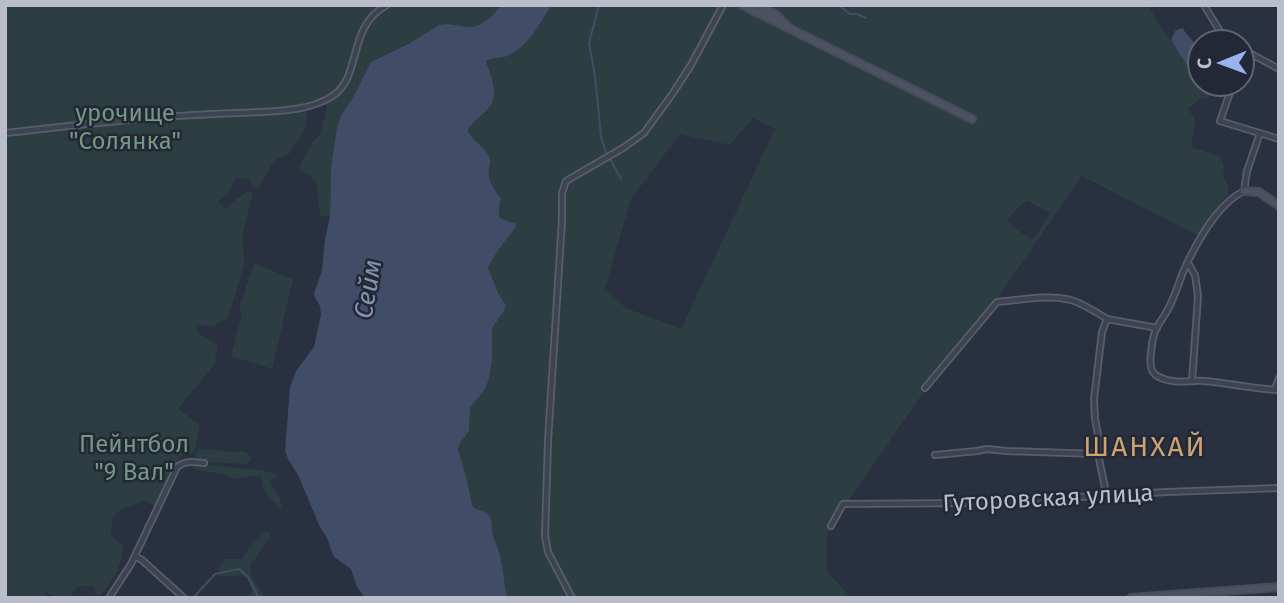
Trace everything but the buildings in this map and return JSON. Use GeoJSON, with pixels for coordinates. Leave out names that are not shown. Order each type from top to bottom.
{"type":"FeatureCollection","features":[{"type":"Feature","properties":{"kind":"street"},"geometry":{"type":"LineString","coordinates":[[5,133],[155,118],[273,111],[314,104],[334,95],[343,86],[364,27],[387,5]]}},
{"type":"Feature","properties":{"kind":"street"},"geometry":{"type":"LineString","coordinates":[[572,598],[548,552],[545,536],[562,193],[566,181],[644,133],[691,65],[723,5]]}},
{"type":"Feature","properties":{"kind":"street"},"geometry":{"type":"LineString","coordinates":[[742,5],[972,119]]}},
{"type":"Feature","properties":{"kind":"street"},"geometry":{"type":"LineString","coordinates":[[757,5],[775,14],[794,31]]}},
{"type":"Feature","properties":{"kind":"street"},"geometry":{"type":"LineString","coordinates":[[1203,5],[1218,28]]}},
{"type":"Feature","properties":{"kind":"street"},"geometry":{"type":"LineString","coordinates":[[1256,58],[1279,69]]}},
{"type":"Feature","properties":{"kind":"street"},"geometry":{"type":"LineString","coordinates":[[1228,98],[1220,121],[1279,139]]}},
{"type":"Feature","properties":{"kind":"street"},"geometry":{"type":"LineString","coordinates":[[1244,191],[1247,172],[1260,133]]}},
{"type":"Feature","properties":{"kind":"street"},"geometry":{"type":"LineString","coordinates":[[1279,206],[1259,192],[1244,191],[1224,206],[1203,235],[1188,263],[1154,335],[1151,359],[1153,372],[1171,381],[1204,381],[1266,390],[1277,389],[1279,378]]}},
{"type":"Feature","properties":{"kind":"street"},"geometry":{"type":"LineString","coordinates":[[1188,263],[1195,275],[1198,296],[1192,381]]}},
{"type":"Feature","properties":{"kind":"street"},"geometry":{"type":"LineString","coordinates":[[925,388],[997,302],[1062,299],[1076,302],[1107,319],[1157,328]]}},
{"type":"Feature","properties":{"kind":"street"},"geometry":{"type":"LineString","coordinates":[[1107,319],[1102,332],[1094,410],[1100,444],[1098,454],[1107,497]]}},
{"type":"Feature","properties":{"kind":"street"},"geometry":{"type":"LineString","coordinates":[[935,455],[987,449],[1098,454]]}},
{"type":"Feature","properties":{"kind":"street"},"geometry":{"type":"LineString","coordinates":[[109,598],[135,556],[177,467],[187,462],[204,463]]}},
{"type":"Feature","properties":{"kind":"street","name":"Гуторовская улица"},"geometry":{"type":"LineString","coordinates":[[831,526],[844,505],[970,503],[1279,488]]}},
{"type":"Feature","properties":{"kind":"street"},"geometry":{"type":"LineString","coordinates":[[135,556],[184,598]]}},
{"type":"Feature","properties":{"kind":"street"},"geometry":{"type":"LineString","coordinates":[[1131,598],[1279,587]]}},
{"type":"Feature","properties":{"kind":"green space","name":"урочище \"Солянка\""},"geometry":{"type":"Polygon","coordinates":[[[5,5],[501,5],[490,18],[477,26],[447,24],[371,62],[341,115],[337,128],[331,168],[330,217],[320,216],[316,181],[299,167],[313,141],[320,135],[327,106],[323,100],[312,100],[307,110],[306,128],[289,154],[275,159],[259,187],[256,189],[252,186],[249,179],[236,178],[229,192],[219,201],[223,207],[228,208],[248,191],[253,193],[243,231],[244,265],[228,318],[212,326],[197,325],[198,333],[218,345],[214,365],[178,409],[200,425],[194,453],[181,455],[155,506],[143,500],[116,513],[111,535],[123,546],[123,552],[116,572],[100,596],[95,594],[92,586],[80,586],[72,592],[72,598],[55,598],[46,592],[45,598],[5,598],[5,5]]]}},
{"type":"Feature","properties":{"kind":"green space"},"geometry":{"type":"Polygon","coordinates":[[[552,5],[1148,5],[1186,64],[1186,98],[1201,98],[1188,109],[1196,121],[1191,147],[1221,157],[1223,178],[1229,193],[1199,236],[1082,176],[996,300],[923,393],[827,532],[827,571],[851,598],[507,598],[491,518],[472,505],[458,449],[469,431],[470,408],[485,389],[489,379],[492,328],[504,311],[504,301],[488,267],[516,227],[499,217],[501,199],[490,178],[491,163],[468,134],[473,122],[490,108],[491,72],[486,61],[514,52],[533,34],[552,5]],[[753,118],[730,145],[680,134],[631,199],[605,288],[626,308],[681,329],[775,129],[753,118]],[[1028,201],[1007,220],[1033,240],[1050,213],[1028,201]]]}},
{"type":"Feature","properties":{"kind":"green space"},"geometry":{"type":"Polygon","coordinates":[[[254,263],[293,279],[272,369],[231,356],[242,314],[239,309],[254,263]]]}},
{"type":"Feature","properties":{"kind":"green space"},"geometry":{"type":"Polygon","coordinates":[[[198,449],[243,451],[249,454],[251,460],[247,464],[208,462],[197,458],[195,455],[198,449]]]}},
{"type":"Feature","properties":{"kind":"green space"},"geometry":{"type":"Polygon","coordinates":[[[195,464],[263,470],[277,475],[270,482],[280,498],[282,509],[264,490],[261,477],[233,479],[222,474],[196,470],[193,468],[195,464]]]}},
{"type":"Feature","properties":{"kind":"green space"},"geometry":{"type":"Polygon","coordinates":[[[265,532],[269,532],[270,538],[250,564],[250,570],[265,598],[248,598],[252,590],[244,576],[220,576],[218,573],[225,559],[242,559],[265,532]]]}},
{"type":"Feature","properties":{"kind":"water","name":"Сейм"},"geometry":{"type":"Polygon","coordinates":[[[501,5],[552,5],[521,47],[507,56],[486,61],[494,96],[489,108],[468,131],[489,157],[490,181],[501,199],[499,217],[516,224],[488,267],[506,305],[492,328],[489,379],[485,389],[470,408],[469,431],[458,449],[472,505],[491,518],[507,598],[365,598],[357,587],[351,569],[334,557],[285,451],[290,387],[296,371],[314,347],[321,315],[314,293],[322,271],[330,217],[331,168],[337,128],[341,115],[371,62],[439,25],[477,26],[490,18],[501,5]]]}},
{"type":"Feature","properties":{"kind":"water"},"geometry":{"type":"Polygon","coordinates":[[[1182,28],[1186,33],[1186,64],[1171,40],[1175,31],[1182,28]]]}},
{"type":"Feature","properties":{"kind":"waterway"},"geometry":{"type":"LineString","coordinates":[[599,5],[589,43],[601,137],[606,153]]}},
{"type":"Feature","properties":{"kind":"waterway"},"geometry":{"type":"LineString","coordinates":[[838,5],[850,14],[866,18]]}},
{"type":"Feature","properties":{"kind":"waterway"},"geometry":{"type":"LineString","coordinates":[[610,159],[621,179]]}},
{"type":"Feature","properties":{"kind":"waterway"},"geometry":{"type":"LineString","coordinates":[[193,598],[215,574],[239,569],[248,577],[259,598]]}},
{"type":"Feature","properties":{"kind":"district","name":"ШАНХАЙ"},"geometry":{"type":"Point","coordinates":[1145,446]}},
{"type":"Feature","properties":{"kind":"park label","name":"Пейнтбол \"9 Вал\""},"geometry":{"type":"Point","coordinates":[134,458]}}]}
